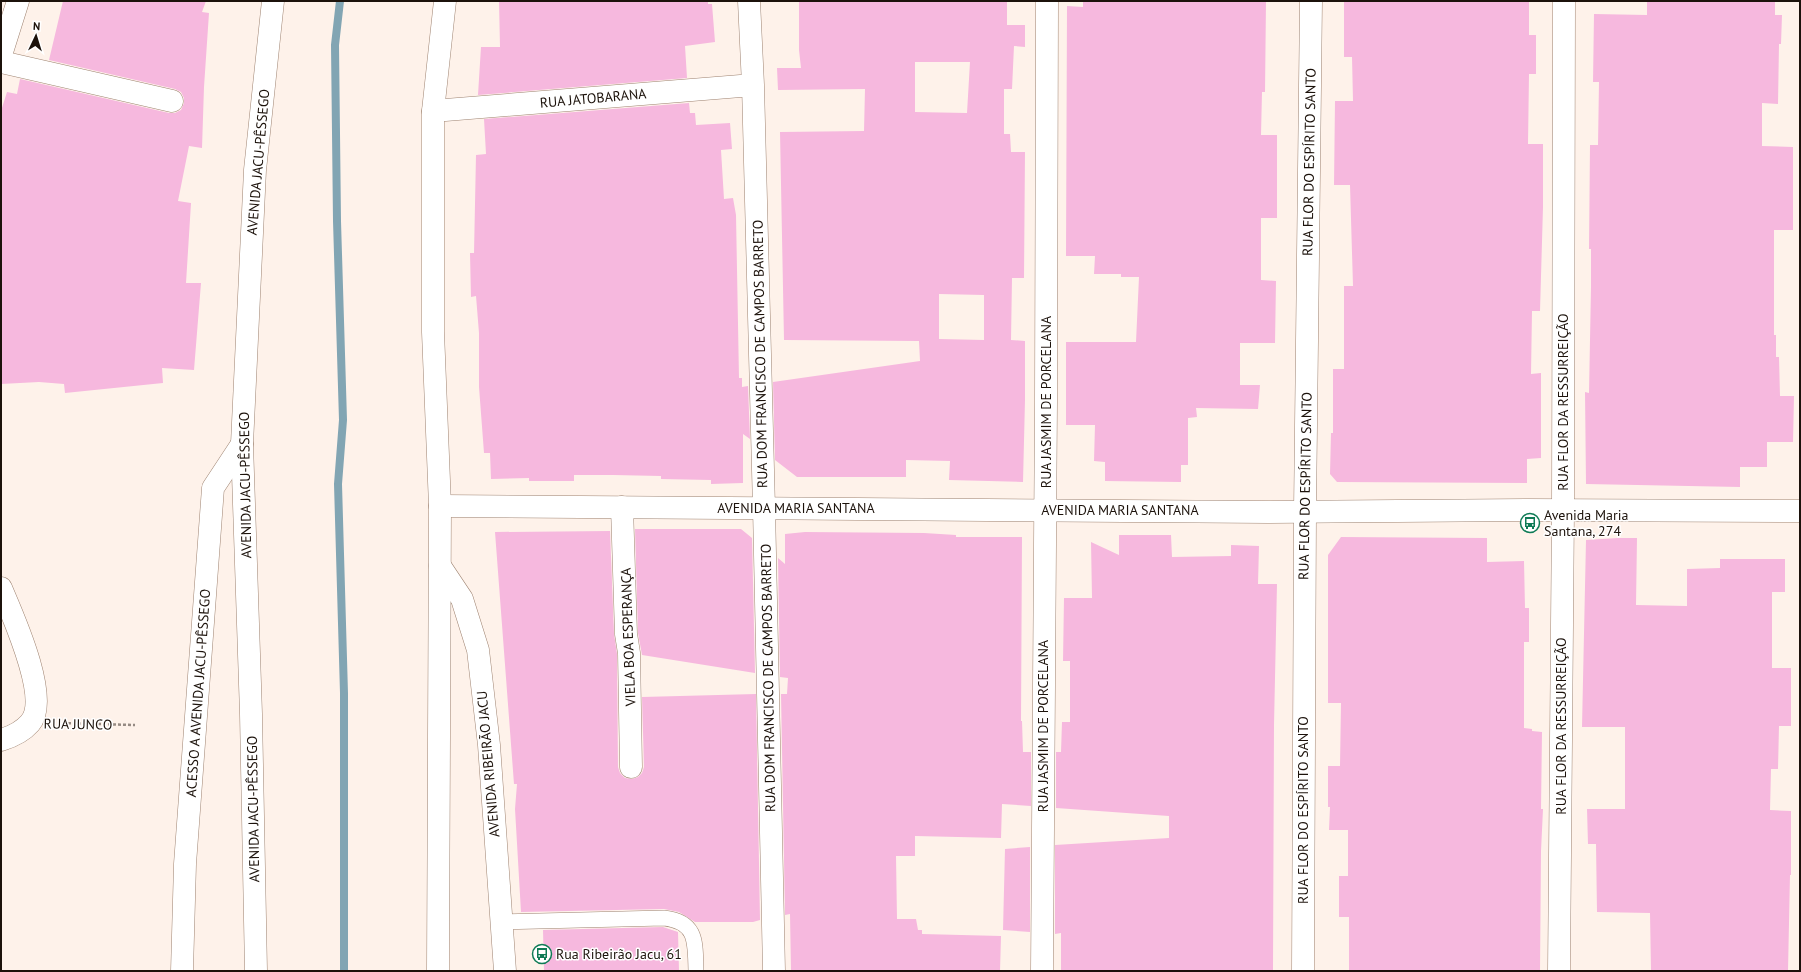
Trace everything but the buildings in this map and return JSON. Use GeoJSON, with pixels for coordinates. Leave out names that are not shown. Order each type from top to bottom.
{"type":"FeatureCollection","features":[{"type":"Feature","properties":{"kind":"main road"},"geometry":{"type":"LineString","coordinates":[[1,55],[18,1]]}},
{"type":"Feature","properties":{"kind":"main road","name":"AVENIDA JACU-PÊSSEGO"},"geometry":{"type":"LineString","coordinates":[[256,971],[251,706],[242,444],[255,170],[273,1]]}},
{"type":"Feature","properties":{"kind":"main road"},"geometry":{"type":"LineString","coordinates":[[438,971],[440,506],[433,332],[433,111],[445,1]]}},
{"type":"Feature","properties":{"kind":"main road","name":"RUA DOM FRANCISCO DE CAMPOS BARRETO"},"geometry":{"type":"LineString","coordinates":[[749,1],[753,85],[764,508],[774,971]]}},
{"type":"Feature","properties":{"kind":"main road","name":"RUA JASMIM DE PORCELANA"},"geometry":{"type":"LineString","coordinates":[[1042,971],[1047,1]]}},
{"type":"Feature","properties":{"kind":"main road","name":"RUA FLOR DO ESPÍRITO SANTO"},"geometry":{"type":"LineString","coordinates":[[1303,971],[1305,511],[1311,1]]}},
{"type":"Feature","properties":{"kind":"main road","name":"RUA FLOR DA RESSURREIÇÃO"},"geometry":{"type":"LineString","coordinates":[[1560,971],[1564,1]]}},
{"type":"Feature","properties":{"kind":"main road"},"geometry":{"type":"LineString","coordinates":[[1,62],[172,101]]}},
{"type":"Feature","properties":{"kind":"main road","name":"RUA JATOBARANA"},"geometry":{"type":"LineString","coordinates":[[433,111],[753,85]]}},
{"type":"Feature","properties":{"kind":"main road","name":"ACESSO A AVENIDA JACU-PÊSSEGO"},"geometry":{"type":"LineString","coordinates":[[182,961],[185,864],[212,488],[242,444]]}},
{"type":"Feature","properties":{"kind":"main road","name":"AVENIDA MARIA SANTANA"},"geometry":{"type":"LineString","coordinates":[[440,506],[1305,511],[1800,511]]}},
{"type":"Feature","properties":{"kind":"main road","name":"VIELA BOA ESPERANÇA"},"geometry":{"type":"LineString","coordinates":[[622,507],[626,634],[630,653],[631,767]]}},
{"type":"Feature","properties":{"kind":"main road","name":"AVENIDA RIBEIRÃO JACU"},"geometry":{"type":"LineString","coordinates":[[440,566],[462,599],[478,650],[489,745],[505,971]]}},
{"type":"Feature","properties":{"kind":"main road"},"geometry":{"type":"LineString","coordinates":[[1,588],[26,649],[30,666],[36,705],[31,722]]}},
{"type":"Feature","properties":{"kind":"main road","name":"RUA JUNCO"},"geometry":{"type":"LineString","coordinates":[[1,740],[18,732],[31,722]]}},
{"type":"Feature","properties":{"kind":"lane"},"geometry":{"type":"LineString","coordinates":[[501,922],[674,919],[683,923],[690,929],[694,938],[696,971]]}},
{"type":"Feature","properties":{"kind":"path","name":"RUA JUNCO"},"geometry":{"type":"LineString","coordinates":[[31,722],[135,725]]}},
{"type":"Feature","properties":{"kind":"waterway"},"geometry":{"type":"LineString","coordinates":[[340,1],[335,45],[337,221],[343,420],[338,484],[344,693],[344,971]]}},
{"type":"Feature","properties":{"kind":"place","name":"Avenida Maria Santana, 274"},"geometry":{"type":"Point","coordinates":[1530,523]}},
{"type":"Feature","properties":{"kind":"place","name":"Rua Ribeirão Jacu, 61"},"geometry":{"type":"Point","coordinates":[542,954]}}]}
